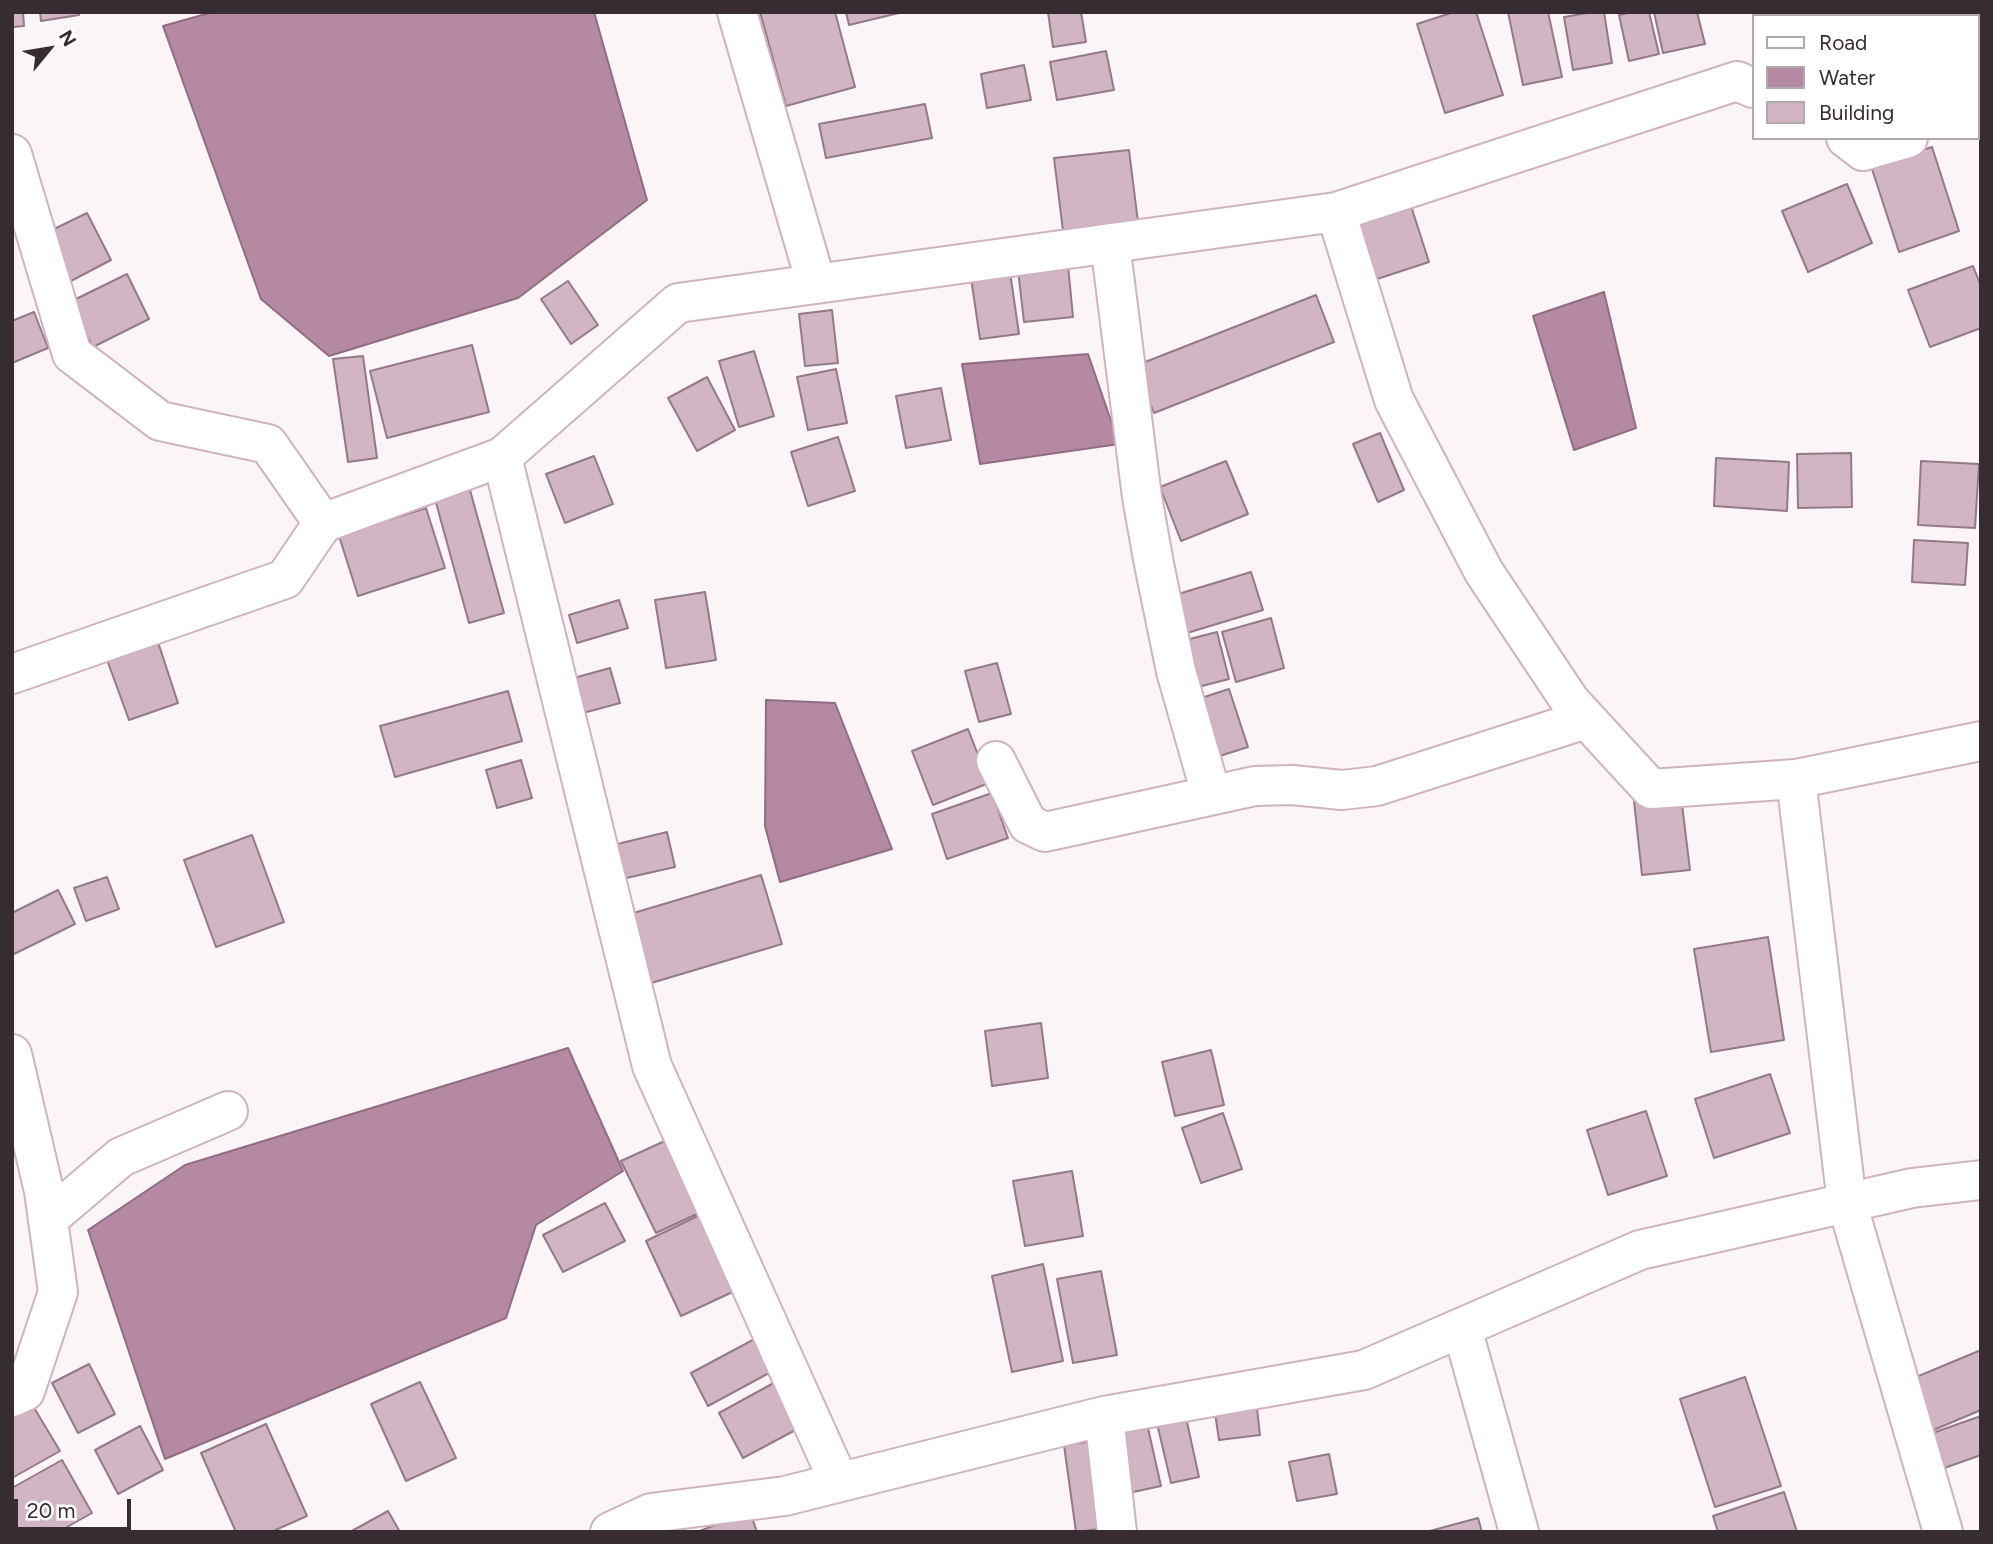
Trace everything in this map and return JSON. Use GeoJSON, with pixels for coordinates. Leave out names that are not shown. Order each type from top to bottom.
{"type":"FeatureCollection","features":[{"type":"Feature","properties":{"kind":"street"},"geometry":{"type":"LineString","coordinates":[[737,12],[816,283]]}},
{"type":"Feature","properties":{"kind":"street"},"geometry":{"type":"LineString","coordinates":[[12,674],[285,579],[323,523],[502,457],[678,303],[1336,212],[1737,81],[1752,88]]}},
{"type":"Feature","properties":{"kind":"street"},"geometry":{"type":"LineString","coordinates":[[1849,140],[1863,150],[1900,140]]}},
{"type":"Feature","properties":{"kind":"street"},"geometry":{"type":"LineString","coordinates":[[12,154],[72,354],[160,421],[268,444],[323,523]]}},
{"type":"Feature","properties":{"kind":"street"},"geometry":{"type":"LineString","coordinates":[[1336,212],[1394,400],[1484,572],[1570,701],[1651,789],[1796,779],[1981,741]]}},
{"type":"Feature","properties":{"kind":"street"},"geometry":{"type":"LineString","coordinates":[[1110,243],[1142,497],[1154,564],[1176,671],[1211,794]]}},
{"type":"Feature","properties":{"kind":"street"},"geometry":{"type":"LineString","coordinates":[[502,457],[652,1066],[839,1482]]}},
{"type":"Feature","properties":{"kind":"street"},"geometry":{"type":"LineString","coordinates":[[996,761],[1028,824],[1045,832],[1211,794],[1292,785],[1342,790],[1377,786],[1586,719]]}},
{"type":"Feature","properties":{"kind":"street"},"geometry":{"type":"LineString","coordinates":[[1796,779],[1847,1203],[1943,1532]]}},
{"type":"Feature","properties":{"kind":"street"},"geometry":{"type":"LineString","coordinates":[[12,1054],[48,1219],[58,1292],[25,1391],[12,1397]]}},
{"type":"Feature","properties":{"kind":"street"},"geometry":{"type":"LineString","coordinates":[[48,1219],[121,1157],[228,1111]]}},
{"type":"Feature","properties":{"kind":"street"},"geometry":{"type":"LineString","coordinates":[[610,1532],[785,1496],[1104,1416],[1364,1370],[1640,1250],[1912,1188],[1981,1180]]}},
{"type":"Feature","properties":{"kind":"street"},"geometry":{"type":"LineString","coordinates":[[1462,1328],[1518,1532]]}},
{"type":"Feature","properties":{"kind":"street"},"geometry":{"type":"LineString","coordinates":[[1104,1416],[1117,1532]]}},
{"type":"Feature","properties":{"kind":"water"},"geometry":{"type":"Polygon","coordinates":[[[213,12],[594,12],[647,200],[518,298],[329,356],[261,299],[163,26],[213,12]]]}},
{"type":"Feature","properties":{"kind":"water"},"geometry":{"type":"Polygon","coordinates":[[[1604,292],[1636,428],[1574,450],[1533,316],[1604,292]]]}},
{"type":"Feature","properties":{"kind":"water"},"geometry":{"type":"Polygon","coordinates":[[[1088,354],[1119,444],[980,464],[962,364],[1088,354]]]}},
{"type":"Feature","properties":{"kind":"water"},"geometry":{"type":"Polygon","coordinates":[[[766,700],[835,703],[892,849],[780,882],[765,826],[766,700]]]}},
{"type":"Feature","properties":{"kind":"water"},"geometry":{"type":"Polygon","coordinates":[[[568,1048],[623,1171],[536,1225],[506,1318],[165,1459],[88,1230],[185,1165],[568,1048]]]}},
{"type":"Feature","properties":{"kind":"building"},"geometry":{"type":"Polygon","coordinates":[[[12,12],[23,12],[24,26],[12,27],[12,12]]]}},
{"type":"Feature","properties":{"kind":"building"},"geometry":{"type":"Polygon","coordinates":[[[40,12],[79,12],[79,15],[41,21],[40,12]]]}},
{"type":"Feature","properties":{"kind":"building"},"geometry":{"type":"Polygon","coordinates":[[[760,12],[835,12],[855,87],[786,106],[760,12]]]}},
{"type":"Feature","properties":{"kind":"building"},"geometry":{"type":"Polygon","coordinates":[[[846,12],[899,12],[899,13],[849,25],[846,12]]]}},
{"type":"Feature","properties":{"kind":"building"},"geometry":{"type":"Polygon","coordinates":[[[1048,12],[1081,12],[1086,42],[1053,47],[1048,12]]]}},
{"type":"Feature","properties":{"kind":"building"},"geometry":{"type":"Polygon","coordinates":[[[1454,12],[1476,12],[1503,95],[1445,113],[1417,24],[1454,12]]]}},
{"type":"Feature","properties":{"kind":"building"},"geometry":{"type":"Polygon","coordinates":[[[1508,12],[1548,12],[1562,77],[1523,85],[1508,12]]]}},
{"type":"Feature","properties":{"kind":"building"},"geometry":{"type":"Polygon","coordinates":[[[1604,12],[1612,63],[1573,70],[1564,17],[1604,12]]]}},
{"type":"Feature","properties":{"kind":"building"},"geometry":{"type":"Polygon","coordinates":[[[1649,12],[1659,54],[1629,61],[1619,15],[1649,12]]]}},
{"type":"Feature","properties":{"kind":"building"},"geometry":{"type":"Polygon","coordinates":[[[1654,12],[1697,12],[1705,44],[1663,53],[1654,12]]]}},
{"type":"Feature","properties":{"kind":"building"},"geometry":{"type":"Polygon","coordinates":[[[1776,12],[1806,14],[1776,14],[1776,12]]]}},
{"type":"Feature","properties":{"kind":"building"},"geometry":{"type":"Polygon","coordinates":[[[1106,51],[1114,90],[1057,100],[1050,62],[1106,51]]]}},
{"type":"Feature","properties":{"kind":"building"},"geometry":{"type":"Polygon","coordinates":[[[1024,65],[1031,100],[987,108],[981,74],[1024,65]]]}},
{"type":"Feature","properties":{"kind":"building"},"geometry":{"type":"Polygon","coordinates":[[[925,104],[932,138],[826,158],[819,124],[925,104]]]}},
{"type":"Feature","properties":{"kind":"building"},"geometry":{"type":"Polygon","coordinates":[[[1932,147],[1959,231],[1899,252],[1871,166],[1932,147]]]}},
{"type":"Feature","properties":{"kind":"building"},"geometry":{"type":"Polygon","coordinates":[[[1129,150],[1139,230],[1064,239],[1054,158],[1129,150]]]}},
{"type":"Feature","properties":{"kind":"building"},"geometry":{"type":"Polygon","coordinates":[[[1847,184],[1872,243],[1808,272],[1782,211],[1847,184]]]}},
{"type":"Feature","properties":{"kind":"building"},"geometry":{"type":"Polygon","coordinates":[[[1411,206],[1429,262],[1368,282],[1350,226],[1411,206]]]}},
{"type":"Feature","properties":{"kind":"building"},"geometry":{"type":"Polygon","coordinates":[[[87,213],[111,260],[69,282],[44,234],[87,213]]]}},
{"type":"Feature","properties":{"kind":"building"},"geometry":{"type":"Polygon","coordinates":[[[1068,265],[1073,317],[1024,322],[1018,270],[1068,265]]]}},
{"type":"Feature","properties":{"kind":"building"},"geometry":{"type":"Polygon","coordinates":[[[1973,266],[1981,286],[1981,328],[1930,347],[1908,290],[1973,266]]]}},
{"type":"Feature","properties":{"kind":"building"},"geometry":{"type":"Polygon","coordinates":[[[1010,272],[1019,334],[980,339],[971,278],[1010,272]]]}},
{"type":"Feature","properties":{"kind":"building"},"geometry":{"type":"Polygon","coordinates":[[[127,274],[149,319],[93,347],[70,302],[127,274]]]}},
{"type":"Feature","properties":{"kind":"building"},"geometry":{"type":"Polygon","coordinates":[[[568,281],[598,325],[571,344],[541,299],[568,281]]]}},
{"type":"Feature","properties":{"kind":"building"},"geometry":{"type":"Polygon","coordinates":[[[1316,295],[1334,342],[1154,413],[1135,366],[1316,295]]]}},
{"type":"Feature","properties":{"kind":"building"},"geometry":{"type":"Polygon","coordinates":[[[832,310],[838,363],[805,366],[799,314],[832,310]]]}},
{"type":"Feature","properties":{"kind":"building"},"geometry":{"type":"Polygon","coordinates":[[[34,312],[48,348],[12,363],[12,321],[34,312]]]}},
{"type":"Feature","properties":{"kind":"building"},"geometry":{"type":"Polygon","coordinates":[[[472,345],[489,412],[387,438],[370,371],[472,345]]]}},
{"type":"Feature","properties":{"kind":"building"},"geometry":{"type":"Polygon","coordinates":[[[754,351],[774,416],[739,427],[719,361],[754,351]]]}},
{"type":"Feature","properties":{"kind":"building"},"geometry":{"type":"Polygon","coordinates":[[[363,356],[377,458],[348,462],[333,359],[363,356]]]}},
{"type":"Feature","properties":{"kind":"building"},"geometry":{"type":"Polygon","coordinates":[[[836,369],[847,423],[808,430],[797,377],[836,369]]]}},
{"type":"Feature","properties":{"kind":"building"},"geometry":{"type":"Polygon","coordinates":[[[707,377],[735,430],[697,451],[668,398],[707,377]]]}},
{"type":"Feature","properties":{"kind":"building"},"geometry":{"type":"Polygon","coordinates":[[[941,388],[951,440],[906,448],[896,396],[941,388]]]}},
{"type":"Feature","properties":{"kind":"building"},"geometry":{"type":"Polygon","coordinates":[[[1380,433],[1404,490],[1378,502],[1353,444],[1380,433]]]}},
{"type":"Feature","properties":{"kind":"building"},"geometry":{"type":"Polygon","coordinates":[[[838,437],[855,491],[808,506],[791,452],[838,437]]]}},
{"type":"Feature","properties":{"kind":"building"},"geometry":{"type":"Polygon","coordinates":[[[1851,453],[1852,507],[1798,508],[1797,454],[1851,453]]]}},
{"type":"Feature","properties":{"kind":"building"},"geometry":{"type":"Polygon","coordinates":[[[594,456],[613,504],[565,523],[546,474],[594,456]]]}},
{"type":"Feature","properties":{"kind":"building"},"geometry":{"type":"Polygon","coordinates":[[[1716,458],[1789,462],[1787,511],[1714,506],[1716,458]]]}},
{"type":"Feature","properties":{"kind":"building"},"geometry":{"type":"Polygon","coordinates":[[[1226,461],[1248,514],[1181,541],[1160,487],[1226,461]]]}},
{"type":"Feature","properties":{"kind":"building"},"geometry":{"type":"Polygon","coordinates":[[[1921,461],[1979,464],[1975,528],[1918,525],[1921,461]]]}},
{"type":"Feature","properties":{"kind":"building"},"geometry":{"type":"Polygon","coordinates":[[[470,490],[504,613],[469,623],[435,499],[470,490]]]}},
{"type":"Feature","properties":{"kind":"building"},"geometry":{"type":"Polygon","coordinates":[[[426,508],[445,568],[358,596],[339,536],[426,508]]]}},
{"type":"Feature","properties":{"kind":"building"},"geometry":{"type":"Polygon","coordinates":[[[1914,540],[1968,543],[1965,585],[1912,582],[1914,540]]]}},
{"type":"Feature","properties":{"kind":"building"},"geometry":{"type":"Polygon","coordinates":[[[1251,572],[1263,610],[1177,636],[1165,598],[1251,572]]]}},
{"type":"Feature","properties":{"kind":"building"},"geometry":{"type":"Polygon","coordinates":[[[705,592],[716,660],[666,668],[655,600],[705,592]]]}},
{"type":"Feature","properties":{"kind":"building"},"geometry":{"type":"Polygon","coordinates":[[[619,600],[628,628],[577,643],[569,615],[619,600]]]}},
{"type":"Feature","properties":{"kind":"building"},"geometry":{"type":"Polygon","coordinates":[[[1271,618],[1284,668],[1236,682],[1222,632],[1271,618]]]}},
{"type":"Feature","properties":{"kind":"building"},"geometry":{"type":"Polygon","coordinates":[[[1217,632],[1229,679],[1194,688],[1182,641],[1217,632]]]}},
{"type":"Feature","properties":{"kind":"building"},"geometry":{"type":"Polygon","coordinates":[[[157,639],[178,703],[129,720],[106,657],[157,639]]]}},
{"type":"Feature","properties":{"kind":"building"},"geometry":{"type":"Polygon","coordinates":[[[997,663],[1011,714],[979,722],[965,671],[997,663]]]}},
{"type":"Feature","properties":{"kind":"building"},"geometry":{"type":"Polygon","coordinates":[[[610,668],[620,703],[572,716],[563,681],[610,668]]]}},
{"type":"Feature","properties":{"kind":"building"},"geometry":{"type":"Polygon","coordinates":[[[1229,689],[1248,747],[1207,760],[1189,702],[1229,689]]]}},
{"type":"Feature","properties":{"kind":"building"},"geometry":{"type":"Polygon","coordinates":[[[508,691],[522,741],[395,777],[380,726],[508,691]]]}},
{"type":"Feature","properties":{"kind":"building"},"geometry":{"type":"Polygon","coordinates":[[[968,729],[989,783],[933,805],[912,751],[968,729]]]}},
{"type":"Feature","properties":{"kind":"building"},"geometry":{"type":"Polygon","coordinates":[[[521,760],[532,798],[497,808],[486,770],[521,760]]]}},
{"type":"Feature","properties":{"kind":"building"},"geometry":{"type":"Polygon","coordinates":[[[992,793],[1008,838],[947,859],[932,814],[992,793]]]}},
{"type":"Feature","properties":{"kind":"building"},"geometry":{"type":"Polygon","coordinates":[[[1681,796],[1690,870],[1642,875],[1634,801],[1681,796]]]}},
{"type":"Feature","properties":{"kind":"building"},"geometry":{"type":"Polygon","coordinates":[[[667,832],[675,867],[613,881],[605,847],[667,832]]]}},
{"type":"Feature","properties":{"kind":"building"},"geometry":{"type":"Polygon","coordinates":[[[252,835],[284,922],[216,947],[184,860],[252,835]]]}},
{"type":"Feature","properties":{"kind":"building"},"geometry":{"type":"Polygon","coordinates":[[[761,875],[782,944],[648,984],[627,915],[761,875]]]}},
{"type":"Feature","properties":{"kind":"building"},"geometry":{"type":"Polygon","coordinates":[[[107,877],[119,909],[86,921],[74,888],[107,877]]]}},
{"type":"Feature","properties":{"kind":"building"},"geometry":{"type":"Polygon","coordinates":[[[58,890],[75,924],[12,955],[12,913],[58,890]]]}},
{"type":"Feature","properties":{"kind":"building"},"geometry":{"type":"Polygon","coordinates":[[[1768,937],[1784,1040],[1711,1052],[1694,949],[1768,937]]]}},
{"type":"Feature","properties":{"kind":"building"},"geometry":{"type":"Polygon","coordinates":[[[1041,1023],[1048,1078],[992,1086],[985,1031],[1041,1023]]]}},
{"type":"Feature","properties":{"kind":"building"},"geometry":{"type":"Polygon","coordinates":[[[1211,1050],[1224,1105],[1175,1116],[1162,1062],[1211,1050]]]}},
{"type":"Feature","properties":{"kind":"building"},"geometry":{"type":"Polygon","coordinates":[[[1770,1074],[1790,1133],[1714,1158],[1695,1099],[1770,1074]]]}},
{"type":"Feature","properties":{"kind":"building"},"geometry":{"type":"Polygon","coordinates":[[[1646,1111],[1667,1176],[1608,1195],[1587,1130],[1646,1111]]]}},
{"type":"Feature","properties":{"kind":"building"},"geometry":{"type":"Polygon","coordinates":[[[1223,1113],[1242,1169],[1201,1183],[1182,1128],[1223,1113]]]}},
{"type":"Feature","properties":{"kind":"building"},"geometry":{"type":"Polygon","coordinates":[[[680,1134],[714,1206],[656,1233],[621,1161],[680,1134]]]}},
{"type":"Feature","properties":{"kind":"building"},"geometry":{"type":"Polygon","coordinates":[[[1072,1171],[1083,1236],[1025,1246],[1013,1181],[1072,1171]]]}},
{"type":"Feature","properties":{"kind":"building"},"geometry":{"type":"Polygon","coordinates":[[[605,1203],[625,1241],[563,1272],[543,1235],[605,1203]]]}},
{"type":"Feature","properties":{"kind":"building"},"geometry":{"type":"Polygon","coordinates":[[[704,1213],[739,1289],[681,1316],[646,1241],[704,1213]]]}},
{"type":"Feature","properties":{"kind":"building"},"geometry":{"type":"Polygon","coordinates":[[[1043,1264],[1063,1361],[1012,1372],[992,1276],[1043,1264]]]}},
{"type":"Feature","properties":{"kind":"building"},"geometry":{"type":"Polygon","coordinates":[[[1101,1271],[1117,1355],[1073,1363],[1057,1279],[1101,1271]]]}},
{"type":"Feature","properties":{"kind":"building"},"geometry":{"type":"Polygon","coordinates":[[[764,1334],[782,1366],[708,1406],[691,1373],[764,1334]]]}},
{"type":"Feature","properties":{"kind":"building"},"geometry":{"type":"Polygon","coordinates":[[[1981,1350],[1981,1410],[1924,1434],[1902,1383],[1981,1350]]]}},
{"type":"Feature","properties":{"kind":"building"},"geometry":{"type":"Polygon","coordinates":[[[89,1364],[115,1414],[78,1433],[52,1383],[89,1364]]]}},
{"type":"Feature","properties":{"kind":"building"},"geometry":{"type":"Polygon","coordinates":[[[1745,1377],[1781,1486],[1715,1507],[1680,1399],[1745,1377]]]}},
{"type":"Feature","properties":{"kind":"building"},"geometry":{"type":"Polygon","coordinates":[[[779,1380],[803,1426],[743,1458],[719,1413],[779,1380]]]}},
{"type":"Feature","properties":{"kind":"building"},"geometry":{"type":"Polygon","coordinates":[[[420,1382],[456,1458],[406,1481],[371,1404],[420,1382]]]}},
{"type":"Feature","properties":{"kind":"building"},"geometry":{"type":"Polygon","coordinates":[[[27,1396],[60,1451],[12,1478],[12,1404],[27,1396]]]}},
{"type":"Feature","properties":{"kind":"building"},"geometry":{"type":"Polygon","coordinates":[[[1257,1408],[1260,1435],[1219,1440],[1215,1413],[1257,1408]]]}},
{"type":"Feature","properties":{"kind":"building"},"geometry":{"type":"Polygon","coordinates":[[[1185,1413],[1199,1477],[1171,1483],[1156,1419],[1185,1413]]]}},
{"type":"Feature","properties":{"kind":"building"},"geometry":{"type":"Polygon","coordinates":[[[1145,1415],[1161,1486],[1124,1494],[1109,1423],[1145,1415]]]}},
{"type":"Feature","properties":{"kind":"building"},"geometry":{"type":"Polygon","coordinates":[[[1981,1416],[1981,1455],[1933,1472],[1921,1437],[1981,1416]]]}},
{"type":"Feature","properties":{"kind":"building"},"geometry":{"type":"Polygon","coordinates":[[[266,1424],[307,1516],[271,1532],[236,1532],[201,1453],[266,1424]]]}},
{"type":"Feature","properties":{"kind":"building"},"geometry":{"type":"Polygon","coordinates":[[[140,1426],[163,1470],[118,1494],[95,1450],[140,1426]]]}},
{"type":"Feature","properties":{"kind":"building"},"geometry":{"type":"Polygon","coordinates":[[[1103,1440],[1114,1527],[1076,1532],[1064,1445],[1103,1440]]]}},
{"type":"Feature","properties":{"kind":"building"},"geometry":{"type":"Polygon","coordinates":[[[1329,1454],[1337,1494],[1297,1501],[1289,1462],[1329,1454]]]}},
{"type":"Feature","properties":{"kind":"building"},"geometry":{"type":"Polygon","coordinates":[[[62,1460],[92,1513],[58,1532],[17,1532],[12,1524],[12,1488],[62,1460]]]}},
{"type":"Feature","properties":{"kind":"building"},"geometry":{"type":"Polygon","coordinates":[[[1784,1492],[1797,1532],[1718,1532],[1713,1516],[1784,1492]]]}},
{"type":"Feature","properties":{"kind":"building"},"geometry":{"type":"Polygon","coordinates":[[[388,1511],[400,1532],[350,1532],[388,1511]]]}},
{"type":"Feature","properties":{"kind":"building"},"geometry":{"type":"Polygon","coordinates":[[[750,1512],[757,1532],[697,1532],[750,1512]]]}},
{"type":"Feature","properties":{"kind":"building"},"geometry":{"type":"Polygon","coordinates":[[[1478,1518],[1482,1532],[1426,1532],[1478,1518]]]}}]}
